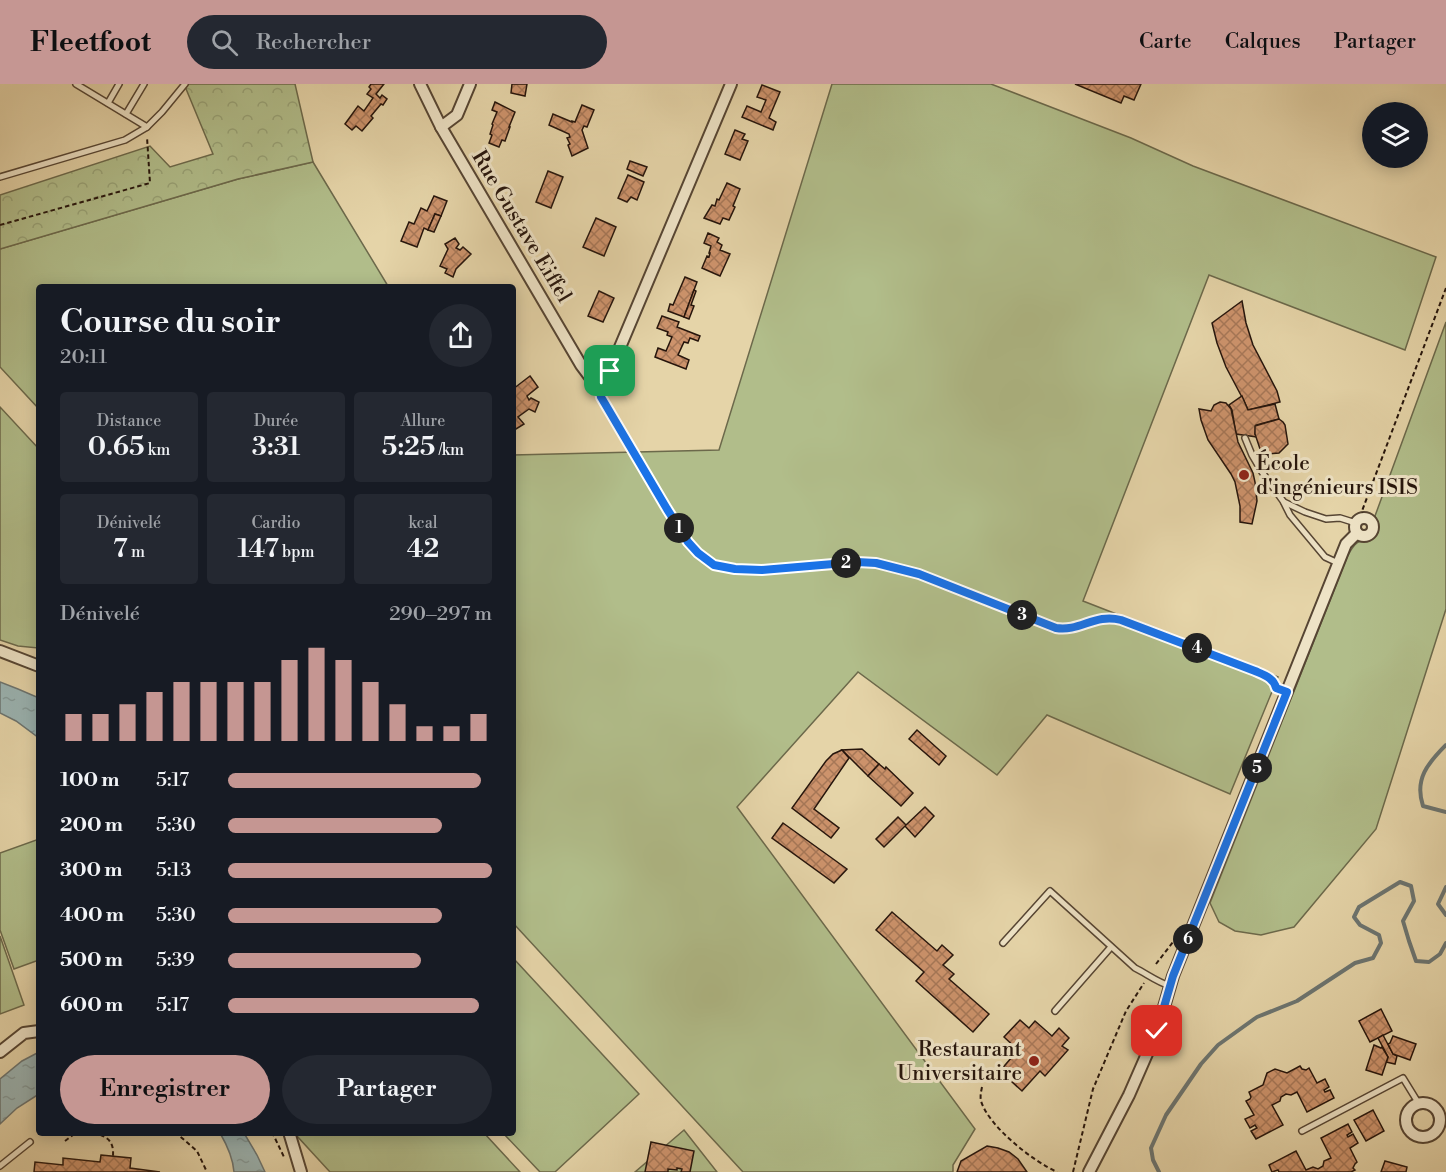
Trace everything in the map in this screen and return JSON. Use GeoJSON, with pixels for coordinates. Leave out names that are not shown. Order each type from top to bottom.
{"type":"FeatureCollection","features":[{"type":"Feature","properties":{"kind":"street","name":"Rue Gustave Eiffel"},"geometry":{"type":"LineString","coordinates":[[420,84],[441,127],[581,365],[590,377],[598,380]]}},
{"type":"Feature","properties":{"kind":"street"},"geometry":{"type":"LineString","coordinates":[[441,127],[457,115],[470,84]]}},
{"type":"Feature","properties":{"kind":"street"},"geometry":{"type":"LineString","coordinates":[[598,380],[610,371],[731,84]]}},
{"type":"Feature","properties":{"kind":"street"},"geometry":{"type":"LineString","coordinates":[[1089,1172],[1116,1121],[1157,1031],[1170,986],[1338,563],[1358,525]]}},
{"type":"Feature","properties":{"kind":"street"},"geometry":{"type":"LineString","coordinates":[[0,651],[36,665]]}},
{"type":"Feature","properties":{"kind":"street"},"geometry":{"type":"LineString","coordinates":[[0,1052],[24,1034],[36,1032]]}},
{"type":"Feature","properties":{"kind":"street"},"geometry":{"type":"LineString","coordinates":[[1425,1103],[1442,1108],[1440,1125],[1436,1132],[1429,1136],[1422,1137],[1409,1129],[1407,1114],[1411,1108],[1419,1104],[1425,1103]]}},
{"type":"Feature","properties":{"kind":"street"},"geometry":{"type":"LineString","coordinates":[[285,1136],[301,1172]]}},
{"type":"Feature","properties":{"kind":"street"},"geometry":{"type":"LineString","coordinates":[[290,1136],[294,1154]]}},
{"type":"Feature","properties":{"kind":"lane"},"geometry":{"type":"LineString","coordinates":[[75,84],[147,127]]}},
{"type":"Feature","properties":{"kind":"lane"},"geometry":{"type":"LineString","coordinates":[[108,103],[119,84]]}},
{"type":"Feature","properties":{"kind":"lane"},"geometry":{"type":"LineString","coordinates":[[126,114],[144,84]]}},
{"type":"Feature","properties":{"kind":"lane"},"geometry":{"type":"LineString","coordinates":[[0,177],[125,140],[147,127],[185,84]]}},
{"type":"Feature","properties":{"kind":"lane"},"geometry":{"type":"LineString","coordinates":[[1245,438],[1252,455],[1284,501],[1290,515],[1325,557],[1338,563]]}},
{"type":"Feature","properties":{"kind":"lane"},"geometry":{"type":"LineString","coordinates":[[1284,501],[1305,512],[1326,519],[1340,518],[1358,525]]}},
{"type":"Feature","properties":{"kind":"lane"},"geometry":{"type":"LineString","coordinates":[[1003,943],[1050,891],[1135,968],[1159,983],[1170,986]]}},
{"type":"Feature","properties":{"kind":"lane"},"geometry":{"type":"LineString","coordinates":[[1055,1011],[1111,947]]}},
{"type":"Feature","properties":{"kind":"lane"},"geometry":{"type":"LineString","coordinates":[[1302,1131],[1403,1078],[1419,1104]]}},
{"type":"Feature","properties":{"kind":"lane"},"geometry":{"type":"LineString","coordinates":[[0,1166],[30,1142]]}},
{"type":"Feature","properties":{"kind":"path"},"geometry":{"type":"LineString","coordinates":[[0,225],[150,183],[147,127]]}},
{"type":"Feature","properties":{"kind":"path"},"geometry":{"type":"LineString","coordinates":[[1358,525],[1446,288]]}},
{"type":"Feature","properties":{"kind":"path"},"geometry":{"type":"LineString","coordinates":[[598,380],[601,397],[667,509],[692,548],[714,565],[755,570],[857,562],[876,563],[919,574],[1062,629],[1104,618],[1121,620],[1255,671],[1271,679],[1276,688],[1287,692]]}},
{"type":"Feature","properties":{"kind":"path"},"geometry":{"type":"LineString","coordinates":[[1073,1172],[1093,1089],[1126,1011],[1144,983]]}},
{"type":"Feature","properties":{"kind":"path"},"geometry":{"type":"LineString","coordinates":[[982,1087],[981,1102],[999,1127],[1037,1161],[1057,1172]]}},
{"type":"Feature","properties":{"kind":"path"},"geometry":{"type":"LineString","coordinates":[[65,1141],[72,1136]]}},
{"type":"Feature","properties":{"kind":"path"},"geometry":{"type":"LineString","coordinates":[[101,1136],[109,1140],[113,1147],[113,1156]]}},
{"type":"Feature","properties":{"kind":"path"},"geometry":{"type":"LineString","coordinates":[[180,1136],[197,1151],[207,1172]]}},
{"type":"Feature","properties":{"kind":"path"},"geometry":{"type":"LineString","coordinates":[[274,1136],[287,1164]]}},
{"type":"Feature","properties":{"kind":"green space"},"geometry":{"type":"Polygon","coordinates":[[[184,84],[295,84],[313,162],[238,179],[0,249],[0,195],[150,146],[170,167],[213,154],[184,84]]]}},
{"type":"Feature","properties":{"kind":"green space"},"geometry":{"type":"Polygon","coordinates":[[[832,84],[991,84],[1131,138],[1193,166],[1436,257],[1405,350],[1209,275],[1083,601],[1278,677],[1230,794],[1047,715],[997,775],[858,672],[737,807],[975,1129],[953,1165],[953,1172],[743,1172],[516,926],[516,455],[719,450],[832,84]]]}},
{"type":"Feature","properties":{"kind":"green space"},"geometry":{"type":"Polygon","coordinates":[[[313,162],[387,284],[36,284],[36,406],[0,367],[0,249],[238,179],[313,162]]]}},
{"type":"Feature","properties":{"kind":"green space"},"geometry":{"type":"Polygon","coordinates":[[[1446,322],[1446,609],[1376,829],[1294,927],[1261,935],[1235,931],[1219,922],[1210,903],[1348,555],[1356,544],[1374,536],[1377,530],[1375,516],[1446,322]]]}},
{"type":"Feature","properties":{"kind":"green space"},"geometry":{"type":"Polygon","coordinates":[[[0,407],[36,446],[36,648],[18,646],[0,640],[0,407]]]}},
{"type":"Feature","properties":{"kind":"green space"},"geometry":{"type":"Polygon","coordinates":[[[36,840],[36,961],[14,969],[0,930],[0,853],[36,840]]]}},
{"type":"Feature","properties":{"kind":"green space"},"geometry":{"type":"Polygon","coordinates":[[[0,936],[24,1005],[0,1014],[0,936]]]}},
{"type":"Feature","properties":{"kind":"green space"},"geometry":{"type":"Polygon","coordinates":[[[516,961],[639,1094],[555,1172],[540,1172],[506,1136],[516,1136],[516,961]]]}},
{"type":"Feature","properties":{"kind":"green space"},"geometry":{"type":"Polygon","coordinates":[[[684,1130],[717,1172],[635,1172],[684,1130]]]}},
{"type":"Feature","properties":{"kind":"green space"},"geometry":{"type":"Polygon","coordinates":[[[297,1136],[487,1136],[520,1172],[330,1172],[297,1136]]]}},
{"type":"Feature","properties":{"kind":"water"},"geometry":{"type":"Polygon","coordinates":[[[0,682],[36,697],[36,736],[16,721],[0,713],[0,682]]]}},
{"type":"Feature","properties":{"kind":"water"},"geometry":{"type":"Polygon","coordinates":[[[36,1054],[36,1096],[17,1108],[0,1124],[0,1079],[22,1061],[36,1054]]]}},
{"type":"Feature","properties":{"kind":"water"},"geometry":{"type":"Polygon","coordinates":[[[222,1136],[246,1136],[265,1172],[234,1172],[229,1151],[222,1136]]]}},
{"type":"Feature","properties":{"kind":"building"},"geometry":{"type":"Polygon","coordinates":[[[371,84],[384,84],[376,94],[380,98],[382,95],[387,99],[371,116],[373,118],[362,131],[356,126],[352,130],[345,124],[358,106],[364,111],[373,98],[367,94],[371,89],[369,87],[371,84]]]}},
{"type":"Feature","properties":{"kind":"building"},"geometry":{"type":"Polygon","coordinates":[[[512,84],[527,84],[525,96],[511,93],[512,84]]]}},
{"type":"Feature","properties":{"kind":"building"},"geometry":{"type":"Polygon","coordinates":[[[1075,84],[1141,84],[1134,100],[1124,96],[1121,103],[1075,84]]]}},
{"type":"Feature","properties":{"kind":"building"},"geometry":{"type":"Polygon","coordinates":[[[762,85],[780,92],[769,118],[776,122],[773,130],[742,117],[747,106],[761,112],[766,100],[757,97],[762,85]]]}},
{"type":"Feature","properties":{"kind":"building"},"geometry":{"type":"Polygon","coordinates":[[[495,102],[515,112],[505,141],[502,140],[499,147],[489,143],[492,124],[497,112],[492,110],[495,102]]]}},
{"type":"Feature","properties":{"kind":"building"},"geometry":{"type":"Polygon","coordinates":[[[582,105],[594,110],[587,127],[584,126],[582,130],[588,148],[572,156],[567,138],[570,137],[569,134],[549,125],[553,114],[575,122],[582,105]]]}},
{"type":"Feature","properties":{"kind":"building"},"geometry":{"type":"Polygon","coordinates":[[[735,130],[745,134],[742,139],[748,141],[740,160],[725,154],[735,130]]]}},
{"type":"Feature","properties":{"kind":"building"},"geometry":{"type":"Polygon","coordinates":[[[630,161],[647,167],[643,176],[627,169],[630,161]]]}},
{"type":"Feature","properties":{"kind":"building"},"geometry":{"type":"Polygon","coordinates":[[[548,171],[563,177],[551,208],[536,202],[548,171]]]}},
{"type":"Feature","properties":{"kind":"building"},"geometry":{"type":"Polygon","coordinates":[[[628,175],[644,182],[637,200],[631,197],[627,202],[618,198],[628,175]]]}},
{"type":"Feature","properties":{"kind":"building"},"geometry":{"type":"Polygon","coordinates":[[[727,183],[740,189],[729,220],[723,218],[720,224],[704,218],[712,205],[715,206],[717,199],[719,200],[727,183]]]}},
{"type":"Feature","properties":{"kind":"building"},"geometry":{"type":"Polygon","coordinates":[[[434,196],[447,201],[441,216],[435,214],[428,230],[424,228],[417,247],[401,241],[409,222],[414,224],[421,208],[427,211],[434,196]]]}},
{"type":"Feature","properties":{"kind":"building"},"geometry":{"type":"Polygon","coordinates":[[[435,214],[441,216],[434,232],[428,230],[435,214]]]}},
{"type":"Feature","properties":{"kind":"building"},"geometry":{"type":"Polygon","coordinates":[[[596,218],[616,227],[604,256],[583,247],[596,218]]]}},
{"type":"Feature","properties":{"kind":"building"},"geometry":{"type":"Polygon","coordinates":[[[708,233],[719,238],[717,242],[722,245],[720,250],[730,254],[720,276],[702,268],[710,253],[711,246],[704,243],[708,233]]]}},
{"type":"Feature","properties":{"kind":"building"},"geometry":{"type":"Polygon","coordinates":[[[455,238],[459,244],[456,248],[460,250],[463,247],[471,254],[456,269],[453,277],[445,273],[447,269],[440,266],[448,249],[445,244],[455,238]]]}},
{"type":"Feature","properties":{"kind":"building"},"geometry":{"type":"Polygon","coordinates":[[[685,277],[697,282],[684,317],[668,311],[685,277]]]}},
{"type":"Feature","properties":{"kind":"building"},"geometry":{"type":"Polygon","coordinates":[[[694,290],[696,291],[691,305],[694,306],[689,319],[684,317],[694,290]]]}},
{"type":"Feature","properties":{"kind":"building"},"geometry":{"type":"Polygon","coordinates":[[[599,291],[614,298],[603,322],[588,316],[599,291]]]}},
{"type":"Feature","properties":{"kind":"building"},"geometry":{"type":"Polygon","coordinates":[[[1242,301],[1253,345],[1277,391],[1280,402],[1248,410],[1226,367],[1212,323],[1242,301]]]}},
{"type":"Feature","properties":{"kind":"building"},"geometry":{"type":"Polygon","coordinates":[[[662,316],[679,322],[677,327],[700,336],[698,341],[690,338],[688,343],[684,342],[678,355],[689,360],[686,369],[655,357],[658,348],[666,351],[672,337],[667,335],[668,332],[657,328],[662,316]]]}},
{"type":"Feature","properties":{"kind":"building"},"geometry":{"type":"Polygon","coordinates":[[[530,376],[538,387],[527,396],[529,400],[531,398],[539,402],[535,412],[529,409],[518,417],[524,424],[516,429],[516,387],[530,376]]]}},
{"type":"Feature","properties":{"kind":"building"},"geometry":{"type":"Polygon","coordinates":[[[1242,396],[1248,410],[1275,404],[1279,419],[1256,425],[1257,437],[1236,434],[1229,405],[1242,396]]]}},
{"type":"Feature","properties":{"kind":"building"},"geometry":{"type":"Polygon","coordinates":[[[1220,402],[1226,403],[1231,409],[1238,442],[1253,473],[1257,501],[1252,524],[1240,522],[1240,506],[1235,482],[1208,440],[1201,420],[1199,409],[1211,411],[1214,405],[1220,402]]]}},
{"type":"Feature","properties":{"kind":"building"},"geometry":{"type":"Polygon","coordinates":[[[1279,419],[1285,425],[1288,444],[1279,453],[1261,452],[1255,426],[1279,419]]]}},
{"type":"Feature","properties":{"kind":"building"},"geometry":{"type":"Polygon","coordinates":[[[917,730],[946,756],[939,765],[909,739],[917,730]]]}},
{"type":"Feature","properties":{"kind":"building"},"geometry":{"type":"Polygon","coordinates":[[[862,749],[879,764],[868,776],[842,750],[862,749]]]}},
{"type":"Feature","properties":{"kind":"building"},"geometry":{"type":"Polygon","coordinates":[[[842,750],[849,758],[814,809],[839,828],[831,838],[792,808],[826,761],[833,754],[842,750]]]}},
{"type":"Feature","properties":{"kind":"building"},"geometry":{"type":"Polygon","coordinates":[[[879,764],[885,769],[886,767],[913,793],[901,806],[868,776],[879,764]]]}},
{"type":"Feature","properties":{"kind":"building"},"geometry":{"type":"Polygon","coordinates":[[[925,807],[934,816],[915,837],[905,826],[884,847],[876,839],[898,817],[906,825],[925,807]]]}},
{"type":"Feature","properties":{"kind":"building"},"geometry":{"type":"Polygon","coordinates":[[[783,823],[847,869],[834,883],[772,838],[783,823]]]}},
{"type":"Feature","properties":{"kind":"building"},"geometry":{"type":"Polygon","coordinates":[[[892,912],[937,951],[942,945],[953,955],[943,965],[954,974],[949,979],[989,1014],[973,1032],[916,981],[924,972],[876,930],[892,912]]]}},
{"type":"Feature","properties":{"kind":"building"},"geometry":{"type":"Polygon","coordinates":[[[1381,1009],[1392,1031],[1370,1042],[1359,1021],[1381,1009]]]}},
{"type":"Feature","properties":{"kind":"building","name":"Restaurant Universitaire"},"geometry":{"type":"Polygon","coordinates":[[[1020,1020],[1029,1028],[1035,1021],[1052,1036],[1059,1028],[1069,1038],[1062,1046],[1068,1050],[1045,1076],[1040,1071],[1022,1091],[1000,1071],[1018,1050],[1004,1037],[1020,1020]]]}},
{"type":"Feature","properties":{"kind":"building"},"geometry":{"type":"Polygon","coordinates":[[[1383,1035],[1393,1054],[1397,1056],[1395,1064],[1386,1062],[1388,1057],[1378,1038],[1383,1035]]]}},
{"type":"Feature","properties":{"kind":"building"},"geometry":{"type":"Polygon","coordinates":[[[1393,1036],[1416,1044],[1410,1060],[1393,1054],[1388,1044],[1393,1036]]]}},
{"type":"Feature","properties":{"kind":"building"},"geometry":{"type":"Polygon","coordinates":[[[1374,1045],[1382,1047],[1388,1057],[1382,1075],[1366,1070],[1374,1045]]]}},
{"type":"Feature","properties":{"kind":"building"},"geometry":{"type":"Polygon","coordinates":[[[1300,1066],[1306,1070],[1309,1068],[1317,1083],[1325,1079],[1329,1087],[1324,1090],[1325,1092],[1330,1090],[1334,1098],[1307,1112],[1297,1092],[1291,1095],[1286,1094],[1272,1105],[1283,1125],[1256,1139],[1251,1131],[1257,1128],[1255,1125],[1250,1128],[1245,1119],[1254,1115],[1246,1101],[1251,1097],[1249,1092],[1263,1085],[1267,1073],[1275,1069],[1287,1073],[1300,1066]]]}},
{"type":"Feature","properties":{"kind":"building"},"geometry":{"type":"Polygon","coordinates":[[[1373,1110],[1384,1131],[1366,1141],[1354,1120],[1373,1110]]]}},
{"type":"Feature","properties":{"kind":"building"},"geometry":{"type":"Polygon","coordinates":[[[1348,1124],[1352,1132],[1347,1135],[1348,1137],[1353,1134],[1358,1143],[1350,1148],[1357,1162],[1353,1168],[1355,1170],[1351,1172],[1279,1172],[1278,1170],[1272,1172],[1269,1165],[1296,1151],[1306,1170],[1323,1166],[1324,1161],[1331,1158],[1321,1138],[1348,1124]]]}},
{"type":"Feature","properties":{"kind":"building"},"geometry":{"type":"Polygon","coordinates":[[[651,1142],[694,1151],[690,1172],[681,1172],[682,1169],[677,1168],[677,1170],[668,1169],[668,1172],[645,1172],[651,1142]]]}},
{"type":"Feature","properties":{"kind":"building"},"geometry":{"type":"Polygon","coordinates":[[[987,1146],[1009,1152],[1018,1159],[1027,1172],[957,1172],[961,1161],[987,1146]]]}},
{"type":"Feature","properties":{"kind":"building"},"geometry":{"type":"Polygon","coordinates":[[[101,1155],[131,1158],[130,1168],[160,1172],[34,1172],[35,1162],[63,1165],[63,1158],[100,1162],[101,1155]]]}},
{"type":"Feature","properties":{"kind":"building"},"geometry":{"type":"Polygon","coordinates":[[[1385,1161],[1407,1167],[1406,1172],[1381,1172],[1385,1161]]]}},
{"type":"Feature","properties":{"kind":"waterway"},"geometry":{"type":"LineString","coordinates":[[1446,745],[1428,765],[1420,788],[1423,806],[1446,812]]}},
{"type":"Feature","properties":{"kind":"waterway"},"geometry":{"type":"LineString","coordinates":[[1159,1172],[1153,1160],[1151,1148],[1166,1115],[1201,1064],[1218,1045],[1257,1017],[1297,1001],[1355,963],[1373,958],[1381,943],[1379,935],[1360,925],[1354,917],[1359,907],[1400,882],[1411,886],[1414,901],[1403,921],[1416,961],[1429,962],[1440,954],[1446,943]]}},
{"type":"Feature","properties":{"kind":"waterway"},"geometry":{"type":"LineString","coordinates":[[1446,887],[1438,904],[1446,915]]}},
{"type":"Feature","properties":{"kind":"place","name":"École d'ingénieurs ISIS"},"geometry":{"type":"Point","coordinates":[1244,475]}},
{"type":"Feature","properties":{"kind":"place","name":"Restaurant Universitaire"},"geometry":{"type":"Point","coordinates":[1034,1061]}},
{"type":"Feature","properties":{"kind":"route"},"geometry":{"type":"LineString","coordinates":[[610,371],[598,380],[601,397],[688,542],[703,558],[714,565],[735,569],[762,570],[867,562],[897,567],[1056,628],[1067,629],[1104,618],[1121,620],[1262,674],[1271,679],[1276,688],[1287,692],[1173,976],[1157,1031]]}}]}
